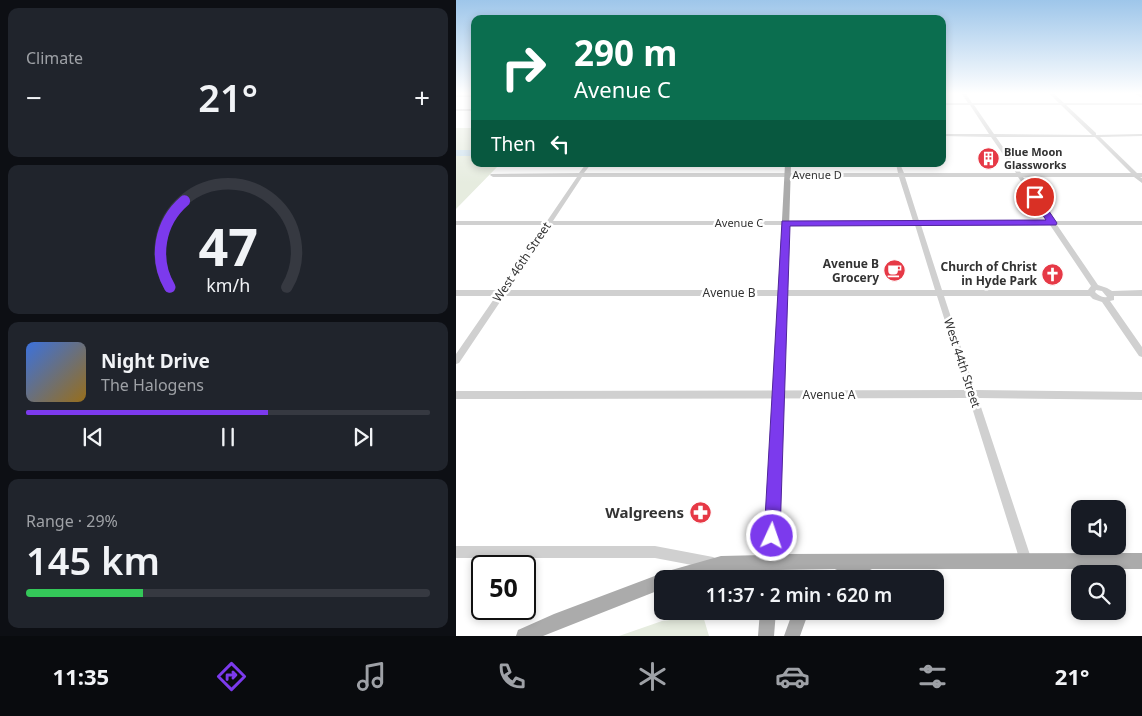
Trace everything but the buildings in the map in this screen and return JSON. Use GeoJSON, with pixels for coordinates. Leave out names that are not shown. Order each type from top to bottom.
{"type":"FeatureCollection","features":[{"type":"Feature","properties":{"kind":"main road"},"geometry":{"type":"LineString","coordinates":[[771,570],[788,167]]}},
{"type":"Feature","properties":{"kind":"main road"},"geometry":{"type":"LineString","coordinates":[[854,570],[873,561]]}},
{"type":"Feature","properties":{"kind":"main road"},"geometry":{"type":"LineString","coordinates":[[700,570],[721,564],[771,562],[1142,561]]}},
{"type":"Feature","properties":{"kind":"main road"},"geometry":{"type":"LineString","coordinates":[[524,636],[554,622],[654,584]]}},
{"type":"Feature","properties":{"kind":"main road"},"geometry":{"type":"LineString","coordinates":[[766,636],[767,620]]}},
{"type":"Feature","properties":{"kind":"main road"},"geometry":{"type":"LineString","coordinates":[[792,636],[798,620]]}},
{"type":"Feature","properties":{"kind":"street"},"geometry":{"type":"LineString","coordinates":[[984,124],[1052,223],[1094,290],[1096,298],[1142,293]]}},
{"type":"Feature","properties":{"kind":"street"},"geometry":{"type":"LineString","coordinates":[[1083,124],[1142,181]]}},
{"type":"Feature","properties":{"kind":"street"},"geometry":{"type":"LineString","coordinates":[[946,135],[1142,135]]}},
{"type":"Feature","properties":{"kind":"street","name":"West 46th Street"},"geometry":{"type":"LineString","coordinates":[[456,361],[586,167]]}},
{"type":"Feature","properties":{"kind":"street","name":"West 44th Street"},"geometry":{"type":"LineString","coordinates":[[899,167],[1026,561]]}},
{"type":"Feature","properties":{"kind":"street","name":"Avenue D"},"geometry":{"type":"LineString","coordinates":[[493,175],[1142,174]]}},
{"type":"Feature","properties":{"kind":"street","name":"Avenue C"},"geometry":{"type":"LineString","coordinates":[[456,223],[1142,223]]}},
{"type":"Feature","properties":{"kind":"street","name":"Avenue B"},"geometry":{"type":"LineString","coordinates":[[456,293],[940,293],[1094,290]]}},
{"type":"Feature","properties":{"kind":"street"},"geometry":{"type":"LineString","coordinates":[[1108,297],[1142,354]]}},
{"type":"Feature","properties":{"kind":"street","name":"Avenue A"},"geometry":{"type":"LineString","coordinates":[[456,394],[972,394],[1142,396]]}},
{"type":"Feature","properties":{"kind":"street"},"geometry":{"type":"LineString","coordinates":[[456,552],[655,552],[721,564]]}},
{"type":"Feature","properties":{"kind":"shaded area"},"geometry":{"type":"Polygon","coordinates":[[[456,128],[471,128],[471,167],[497,167],[456,209],[456,128]]]}},
{"type":"Feature","properties":{"kind":"shaded area"},"geometry":{"type":"Polygon","coordinates":[[[704,620],[709,636],[619,636],[662,621],[704,620]]]}},
{"type":"Feature","properties":{"kind":"waterway"},"geometry":{"type":"LineString","coordinates":[[456,153],[471,153]]}},
{"type":"Feature","properties":{"kind":"place","name":"Blue Moon Glassworks"},"geometry":{"type":"Point","coordinates":[988,158]}},
{"type":"Feature","properties":{"kind":"place","name":"Avenue B Grocery"},"geometry":{"type":"Point","coordinates":[895,271]}},
{"type":"Feature","properties":{"kind":"place","name":"Church of Christ in Hyde Park"},"geometry":{"type":"Point","coordinates":[1053,274]}},
{"type":"Feature","properties":{"kind":"place","name":"Walgreens"},"geometry":{"type":"Point","coordinates":[700,513]}},
{"type":"Feature","properties":{"kind":"route"},"geometry":{"type":"LineString","coordinates":[[772,536],[785,223],[1052,223],[1035,197]]}}]}
